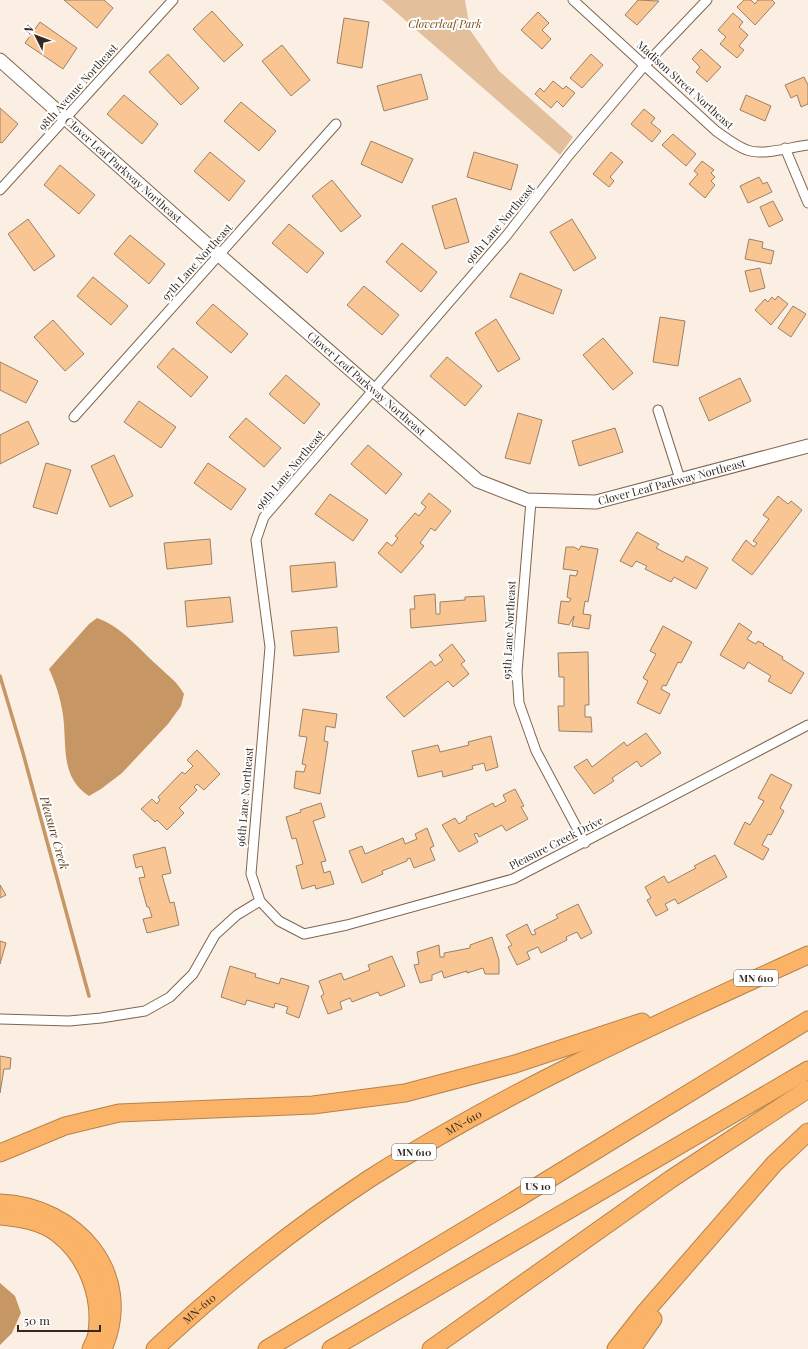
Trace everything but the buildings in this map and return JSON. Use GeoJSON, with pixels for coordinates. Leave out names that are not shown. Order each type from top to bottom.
{"type":"FeatureCollection","features":[{"type":"Feature","properties":{"kind":"highway","name":"MN-610"},"geometry":{"type":"LineString","coordinates":[[155,1349],[212,1298],[288,1237],[368,1180],[508,1098],[704,1002],[808,955]]}},
{"type":"Feature","properties":{"kind":"highway"},"geometry":{"type":"LineString","coordinates":[[0,1153],[65,1126],[119,1112],[313,1105],[405,1093],[515,1064],[704,1002]]}},
{"type":"Feature","properties":{"kind":"highway","name":"US 10"},"geometry":{"type":"LineString","coordinates":[[267,1349],[509,1204],[808,1020]]}},
{"type":"Feature","properties":{"kind":"highway"},"geometry":{"type":"LineString","coordinates":[[331,1349],[808,1070]]}},
{"type":"Feature","properties":{"kind":"highway"},"geometry":{"type":"LineString","coordinates":[[431,1349],[671,1179],[808,1089]]}},
{"type":"Feature","properties":{"kind":"highway"},"geometry":{"type":"LineString","coordinates":[[616,1349],[646,1311],[774,1164],[808,1132]]}},
{"type":"Feature","properties":{"kind":"highway"},"geometry":{"type":"LineString","coordinates":[[0,1202],[18,1203],[42,1210],[72,1227],[96,1253],[106,1276],[114,1303],[110,1333],[103,1349]]}},
{"type":"Feature","properties":{"kind":"highway"},"geometry":{"type":"LineString","coordinates":[[0,1216],[27,1219],[58,1233],[76,1252],[90,1276],[98,1306],[97,1333],[91,1349]]}},
{"type":"Feature","properties":{"kind":"highway"},"geometry":{"type":"LineString","coordinates":[[632,1349],[697,1252]]}},
{"type":"Feature","properties":{"kind":"street","name":"98th Avenue Northeast"},"geometry":{"type":"LineString","coordinates":[[0,190],[173,0]]}},
{"type":"Feature","properties":{"kind":"street","name":"Madison Street Northeast"},"geometry":{"type":"LineString","coordinates":[[572,0],[716,130],[731,141],[748,151],[771,152],[785,148]]}},
{"type":"Feature","properties":{"kind":"street","name":"96th Lane Northeast"},"geometry":{"type":"LineString","coordinates":[[260,901],[251,874],[270,647],[256,540],[264,517],[507,236],[569,155],[644,66],[707,0]]}},
{"type":"Feature","properties":{"kind":"street","name":"Clover Leaf Parkway Northeast"},"geometry":{"type":"LineString","coordinates":[[0,60],[219,255],[478,481],[531,500],[596,502],[808,446]]}},
{"type":"Feature","properties":{"kind":"street","name":"97th Lane Northeast"},"geometry":{"type":"LineString","coordinates":[[74,417],[336,124]]}},
{"type":"Feature","properties":{"kind":"street"},"geometry":{"type":"LineString","coordinates":[[808,145],[785,148],[808,203]]}},
{"type":"Feature","properties":{"kind":"street"},"geometry":{"type":"LineString","coordinates":[[658,410],[680,479]]}},
{"type":"Feature","properties":{"kind":"street","name":"95th Lane Northeast"},"geometry":{"type":"LineString","coordinates":[[531,500],[517,672],[518,703],[536,752],[585,842]]}},
{"type":"Feature","properties":{"kind":"street","name":"Pleasure Creek Drive"},"geometry":{"type":"LineString","coordinates":[[260,901],[279,921],[304,934],[347,925],[513,879],[808,725]]}},
{"type":"Feature","properties":{"kind":"street"},"geometry":{"type":"LineString","coordinates":[[0,1020],[69,1021],[101,1018],[145,1011],[170,997],[193,974],[215,935],[237,915],[260,901]]}},
{"type":"Feature","properties":{"kind":"green space","name":"Cloverleaf Park"},"geometry":{"type":"Polygon","coordinates":[[[382,0],[465,0],[470,30],[499,71],[573,137],[560,155],[382,0]]]}},
{"type":"Feature","properties":{"kind":"shaded area"},"geometry":{"type":"Polygon","coordinates":[[[97,618],[114,626],[129,638],[175,682],[184,694],[181,706],[168,724],[122,773],[89,796],[74,782],[70,773],[66,755],[61,703],[55,682],[49,669],[89,624],[97,618]]]}},
{"type":"Feature","properties":{"kind":"shaded area"},"geometry":{"type":"Polygon","coordinates":[[[0,1283],[15,1296],[21,1313],[12,1333],[0,1345],[0,1283]]]}},
{"type":"Feature","properties":{"kind":"waterway","name":"Pleasure Creek"},"geometry":{"type":"LineString","coordinates":[[0,676],[23,753],[89,996]]}}]}
